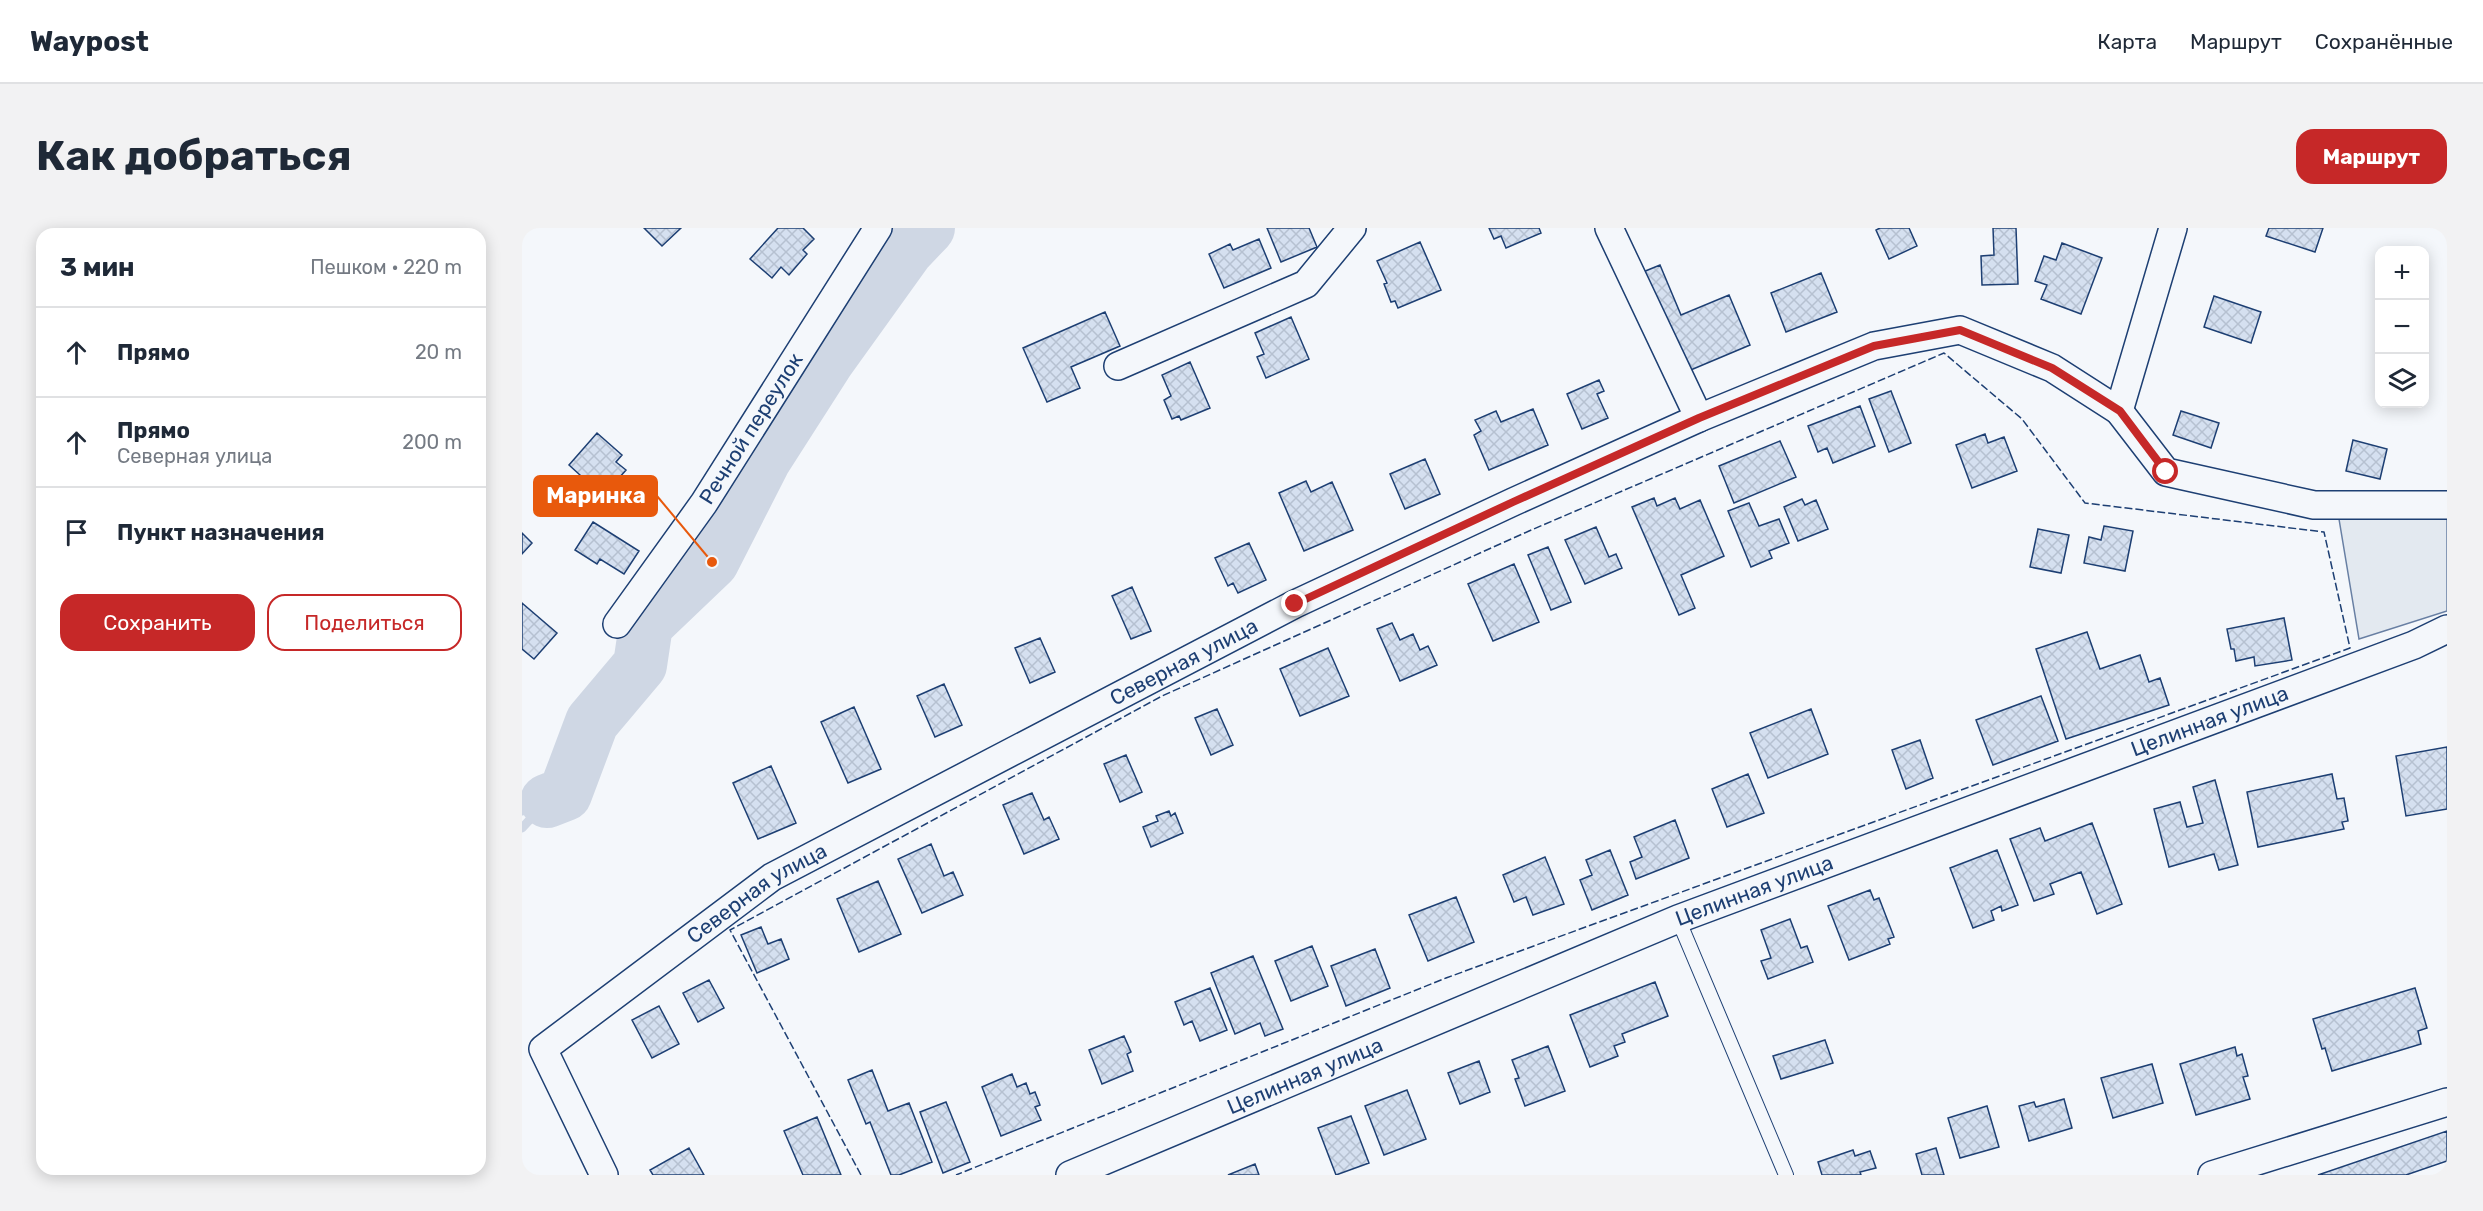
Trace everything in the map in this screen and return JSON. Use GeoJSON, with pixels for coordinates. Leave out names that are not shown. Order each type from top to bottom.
{"type":"FeatureCollection","features":[{"type":"Feature","properties":{"kind":"street","name":"Речной переулок"},"geometry":{"type":"LineString","coordinates":[[617,624],[704,503],[878,228]]}},
{"type":"Feature","properties":{"kind":"street"},"geometry":{"type":"LineString","coordinates":[[1118,366],[1306,284],[1352,228]]}},
{"type":"Feature","properties":{"kind":"street"},"geometry":{"type":"LineString","coordinates":[[1610,228],[1699,418]]}},
{"type":"Feature","properties":{"kind":"street"},"geometry":{"type":"LineString","coordinates":[[2173,228],[2120,411],[2166,472],[2314,505],[2447,505]]}},
{"type":"Feature","properties":{"kind":"street","name":"Северная улица"},"geometry":{"type":"LineString","coordinates":[[604,1175],[543,1049],[772,877],[1295,604],[1699,418],[1874,346],[1960,330],[2052,368],[2120,411]]}},
{"type":"Feature","properties":{"kind":"street","name":"Целинная улица"},"geometry":{"type":"LineString","coordinates":[[1070,1175],[1678,919],[2414,645],[2447,629]]}},
{"type":"Feature","properties":{"kind":"street"},"geometry":{"type":"LineString","coordinates":[[2212,1175],[2447,1102]]}},
{"type":"Feature","properties":{"kind":"lane"},"geometry":{"type":"LineString","coordinates":[[1678,919],[1786,1175]]}},
{"type":"Feature","properties":{"kind":"shaded area"},"geometry":{"type":"Polygon","coordinates":[[[2447,517],[2447,611],[2359,639],[2339,519],[2447,517]]]}},
{"type":"Feature","properties":{"kind":"building"},"geometry":{"type":"Polygon","coordinates":[[[644,228],[681,228],[662,246],[644,228]]]}},
{"type":"Feature","properties":{"kind":"building"},"geometry":{"type":"Polygon","coordinates":[[[778,228],[803,228],[814,239],[803,250],[807,254],[789,275],[781,267],[772,278],[750,259],[778,228]]]}},
{"type":"Feature","properties":{"kind":"building"},"geometry":{"type":"Polygon","coordinates":[[[1267,228],[1309,228],[1317,247],[1281,262],[1267,228]]]}},
{"type":"Feature","properties":{"kind":"building"},"geometry":{"type":"Polygon","coordinates":[[[1489,228],[1539,228],[1541,233],[1506,248],[1501,236],[1494,239],[1489,228]]]}},
{"type":"Feature","properties":{"kind":"building"},"geometry":{"type":"Polygon","coordinates":[[[1909,228],[1917,246],[1889,259],[1876,230],[1909,228]]]}},
{"type":"Feature","properties":{"kind":"building"},"geometry":{"type":"Polygon","coordinates":[[[1993,228],[2016,228],[2018,284],[1982,285],[1981,256],[1994,255],[1993,228]]]}},
{"type":"Feature","properties":{"kind":"building"},"geometry":{"type":"Polygon","coordinates":[[[2269,228],[2323,228],[2315,252],[2266,236],[2269,228]]]}},
{"type":"Feature","properties":{"kind":"building"},"geometry":{"type":"Polygon","coordinates":[[[1259,239],[1271,268],[1224,288],[1209,254],[1230,244],[1233,250],[1259,239]]]}},
{"type":"Feature","properties":{"kind":"building"},"geometry":{"type":"Polygon","coordinates":[[[1420,242],[1441,290],[1398,308],[1395,301],[1391,302],[1384,284],[1387,283],[1377,261],[1420,242]]]}},
{"type":"Feature","properties":{"kind":"building"},"geometry":{"type":"Polygon","coordinates":[[[2062,243],[2102,258],[2081,314],[2041,299],[2047,285],[2035,281],[2044,256],[2056,260],[2062,243]]]}},
{"type":"Feature","properties":{"kind":"building"},"geometry":{"type":"Polygon","coordinates":[[[1660,265],[1681,315],[1729,295],[1750,345],[1686,372],[1643,272],[1660,265]]]}},
{"type":"Feature","properties":{"kind":"building"},"geometry":{"type":"Polygon","coordinates":[[[1821,273],[1837,312],[1786,332],[1771,293],[1821,273]]]}},
{"type":"Feature","properties":{"kind":"building"},"geometry":{"type":"Polygon","coordinates":[[[2214,296],[2261,312],[2251,343],[2204,327],[2214,296]]]}},
{"type":"Feature","properties":{"kind":"building"},"geometry":{"type":"Polygon","coordinates":[[[1105,312],[1120,346],[1071,367],[1080,388],[1047,402],[1023,348],[1105,312]]]}},
{"type":"Feature","properties":{"kind":"building"},"geometry":{"type":"Polygon","coordinates":[[[1291,317],[1309,359],[1266,378],[1257,357],[1264,354],[1255,333],[1291,317]]]}},
{"type":"Feature","properties":{"kind":"building"},"geometry":{"type":"Polygon","coordinates":[[[1190,362],[1210,408],[1181,420],[1179,416],[1172,419],[1164,400],[1171,396],[1162,375],[1190,362]]]}},
{"type":"Feature","properties":{"kind":"building"},"geometry":{"type":"Polygon","coordinates":[[[1599,380],[1604,391],[1597,394],[1608,418],[1582,429],[1567,394],[1599,380]]]}},
{"type":"Feature","properties":{"kind":"building"},"geometry":{"type":"Polygon","coordinates":[[[1891,391],[1911,443],[1889,452],[1869,399],[1891,391]]]}},
{"type":"Feature","properties":{"kind":"building"},"geometry":{"type":"Polygon","coordinates":[[[1860,406],[1875,446],[1833,463],[1827,448],[1818,452],[1808,426],[1860,406]]]}},
{"type":"Feature","properties":{"kind":"building"},"geometry":{"type":"Polygon","coordinates":[[[1533,409],[1548,445],[1489,470],[1474,435],[1481,431],[1475,420],[1496,411],[1501,422],[1533,409]]]}},
{"type":"Feature","properties":{"kind":"building"},"geometry":{"type":"Polygon","coordinates":[[[2181,411],[2219,423],[2211,448],[2173,435],[2181,411]]]}},
{"type":"Feature","properties":{"kind":"building"},"geometry":{"type":"Polygon","coordinates":[[[597,433],[622,455],[616,462],[626,470],[603,496],[569,465],[597,433]]]}},
{"type":"Feature","properties":{"kind":"building"},"geometry":{"type":"Polygon","coordinates":[[[1985,434],[1988,443],[2004,437],[2017,471],[1972,488],[1956,445],[1985,434]]]}},
{"type":"Feature","properties":{"kind":"building"},"geometry":{"type":"Polygon","coordinates":[[[2353,440],[2387,449],[2380,479],[2346,471],[2353,440]]]}},
{"type":"Feature","properties":{"kind":"building"},"geometry":{"type":"Polygon","coordinates":[[[1780,441],[1796,477],[1734,503],[1719,466],[1780,441]]]}},
{"type":"Feature","properties":{"kind":"building"},"geometry":{"type":"Polygon","coordinates":[[[1425,459],[1440,494],[1405,509],[1390,474],[1425,459]]]}},
{"type":"Feature","properties":{"kind":"building"},"geometry":{"type":"Polygon","coordinates":[[[1306,481],[1311,492],[1332,482],[1353,530],[1304,551],[1279,493],[1306,481]]]}},
{"type":"Feature","properties":{"kind":"building"},"geometry":{"type":"Polygon","coordinates":[[[1654,498],[1657,506],[1675,498],[1680,509],[1700,500],[1724,556],[1681,575],[1695,608],[1679,615],[1632,507],[1654,498]]]}},
{"type":"Feature","properties":{"kind":"building"},"geometry":{"type":"Polygon","coordinates":[[[1802,499],[1805,505],[1816,500],[1828,529],[1798,541],[1784,507],[1802,499]]]}},
{"type":"Feature","properties":{"kind":"building"},"geometry":{"type":"Polygon","coordinates":[[[1749,503],[1759,526],[1779,519],[1789,543],[1769,551],[1772,558],[1751,567],[1728,511],[1749,503]]]}},
{"type":"Feature","properties":{"kind":"building"},"geometry":{"type":"Polygon","coordinates":[[[593,522],[639,551],[624,574],[600,559],[597,564],[575,550],[593,522]]]}},
{"type":"Feature","properties":{"kind":"building"},"geometry":{"type":"Polygon","coordinates":[[[2104,526],[2133,531],[2125,571],[2084,563],[2089,537],[2101,540],[2104,526]]]}},
{"type":"Feature","properties":{"kind":"building"},"geometry":{"type":"Polygon","coordinates":[[[1596,527],[1609,557],[1616,554],[1622,568],[1585,584],[1565,540],[1596,527]]]}},
{"type":"Feature","properties":{"kind":"building"},"geometry":{"type":"Polygon","coordinates":[[[2038,529],[2069,535],[2061,573],[2030,567],[2038,529]]]}},
{"type":"Feature","properties":{"kind":"building"},"geometry":{"type":"Polygon","coordinates":[[[522,533],[532,543],[522,554],[522,533]]]}},
{"type":"Feature","properties":{"kind":"building"},"geometry":{"type":"Polygon","coordinates":[[[1249,543],[1266,580],[1238,593],[1233,583],[1228,586],[1215,558],[1249,543]]]}},
{"type":"Feature","properties":{"kind":"building"},"geometry":{"type":"Polygon","coordinates":[[[1548,547],[1571,602],[1551,610],[1528,555],[1548,547]]]}},
{"type":"Feature","properties":{"kind":"building"},"geometry":{"type":"Polygon","coordinates":[[[1514,564],[1539,622],[1493,641],[1468,584],[1514,564]]]}},
{"type":"Feature","properties":{"kind":"building"},"geometry":{"type":"Polygon","coordinates":[[[1132,587],[1151,631],[1131,639],[1112,596],[1132,587]]]}},
{"type":"Feature","properties":{"kind":"building"},"geometry":{"type":"Polygon","coordinates":[[[522,603],[557,633],[534,659],[522,649],[522,603]]]}},
{"type":"Feature","properties":{"kind":"building"},"geometry":{"type":"Polygon","coordinates":[[[2284,618],[2292,660],[2255,666],[2254,657],[2236,661],[2227,629],[2284,618]]]}},
{"type":"Feature","properties":{"kind":"building"},"geometry":{"type":"Polygon","coordinates":[[[1392,623],[1400,640],[1413,634],[1420,650],[1428,646],[1437,665],[1400,681],[1377,629],[1392,623]]]}},
{"type":"Feature","properties":{"kind":"building"},"geometry":{"type":"Polygon","coordinates":[[[2087,632],[2100,669],[2140,655],[2149,682],[2160,678],[2169,705],[2066,739],[2036,649],[2087,632]]]}},
{"type":"Feature","properties":{"kind":"building"},"geometry":{"type":"Polygon","coordinates":[[[1040,638],[1055,672],[1030,683],[1015,648],[1040,638]]]}},
{"type":"Feature","properties":{"kind":"building"},"geometry":{"type":"Polygon","coordinates":[[[1328,648],[1349,696],[1300,716],[1280,669],[1328,648]]]}},
{"type":"Feature","properties":{"kind":"building"},"geometry":{"type":"Polygon","coordinates":[[[944,684],[962,725],[935,737],[917,696],[944,684]]]}},
{"type":"Feature","properties":{"kind":"building"},"geometry":{"type":"Polygon","coordinates":[[[2041,696],[2058,741],[1993,765],[1976,720],[2041,696]]]}},
{"type":"Feature","properties":{"kind":"building"},"geometry":{"type":"Polygon","coordinates":[[[854,707],[881,769],[848,783],[821,722],[854,707]]]}},
{"type":"Feature","properties":{"kind":"building"},"geometry":{"type":"Polygon","coordinates":[[[1217,709],[1233,745],[1211,755],[1195,718],[1217,709]]]}},
{"type":"Feature","properties":{"kind":"building"},"geometry":{"type":"Polygon","coordinates":[[[1811,709],[1828,754],[1768,778],[1750,733],[1811,709]]]}},
{"type":"Feature","properties":{"kind":"building"},"geometry":{"type":"Polygon","coordinates":[[[1920,740],[1933,778],[1906,789],[1892,750],[1920,740]]]}},
{"type":"Feature","properties":{"kind":"building"},"geometry":{"type":"Polygon","coordinates":[[[2447,747],[2447,809],[2406,816],[2396,756],[2447,747]]]}},
{"type":"Feature","properties":{"kind":"building"},"geometry":{"type":"Polygon","coordinates":[[[1126,755],[1142,792],[1120,802],[1104,764],[1126,755]]]}},
{"type":"Feature","properties":{"kind":"building"},"geometry":{"type":"Polygon","coordinates":[[[771,766],[796,823],[758,839],[733,783],[771,766]]]}},
{"type":"Feature","properties":{"kind":"building"},"geometry":{"type":"Polygon","coordinates":[[[1748,774],[1764,813],[1727,827],[1712,789],[1748,774]]]}},
{"type":"Feature","properties":{"kind":"building"},"geometry":{"type":"Polygon","coordinates":[[[2332,774],[2337,799],[2344,798],[2348,821],[2342,822],[2344,829],[2258,847],[2247,792],[2332,774]]]}},
{"type":"Feature","properties":{"kind":"building"},"geometry":{"type":"Polygon","coordinates":[[[2215,780],[2238,865],[2219,870],[2214,854],[2169,867],[2154,809],[2180,802],[2187,827],[2203,823],[2193,787],[2215,780]]]}},
{"type":"Feature","properties":{"kind":"building"},"geometry":{"type":"Polygon","coordinates":[[[1032,793],[1044,820],[1049,817],[1059,839],[1024,854],[1003,805],[1032,793]]]}},
{"type":"Feature","properties":{"kind":"building"},"geometry":{"type":"Polygon","coordinates":[[[1169,811],[1171,816],[1175,813],[1183,833],[1151,847],[1143,827],[1158,821],[1156,816],[1169,811]]]}},
{"type":"Feature","properties":{"kind":"building"},"geometry":{"type":"Polygon","coordinates":[[[1675,820],[1689,858],[1636,879],[1630,862],[1642,857],[1634,837],[1675,820]]]}},
{"type":"Feature","properties":{"kind":"building"},"geometry":{"type":"Polygon","coordinates":[[[2092,823],[2122,904],[2097,914],[2081,872],[2050,884],[2054,894],[2034,901],[2010,839],[2040,828],[2045,841],[2092,823]]]}},
{"type":"Feature","properties":{"kind":"building"},"geometry":{"type":"Polygon","coordinates":[[[931,844],[944,876],[953,872],[963,895],[922,913],[898,859],[931,844]]]}},
{"type":"Feature","properties":{"kind":"building"},"geometry":{"type":"Polygon","coordinates":[[[1610,850],[1628,895],[1592,910],[1580,880],[1592,875],[1586,860],[1610,850]]]}},
{"type":"Feature","properties":{"kind":"building"},"geometry":{"type":"Polygon","coordinates":[[[1997,850],[2018,905],[2002,911],[2001,906],[1991,911],[1994,920],[1973,928],[1950,868],[1997,850]]]}},
{"type":"Feature","properties":{"kind":"building"},"geometry":{"type":"Polygon","coordinates":[[[1545,857],[1564,904],[1533,915],[1526,897],[1514,902],[1503,875],[1545,857]]]}},
{"type":"Feature","properties":{"kind":"building"},"geometry":{"type":"Polygon","coordinates":[[[878,881],[901,934],[859,952],[837,899],[878,881]]]}},
{"type":"Feature","properties":{"kind":"building"},"geometry":{"type":"Polygon","coordinates":[[[1870,890],[1874,900],[1879,898],[1894,937],[1888,939],[1890,944],[1849,960],[1828,906],[1870,890]]]}},
{"type":"Feature","properties":{"kind":"building"},"geometry":{"type":"Polygon","coordinates":[[[1456,897],[1474,942],[1428,961],[1409,915],[1456,897]]]}},
{"type":"Feature","properties":{"kind":"building"},"geometry":{"type":"Polygon","coordinates":[[[1790,919],[1801,948],[1807,946],[1813,962],[1768,979],[1761,961],[1771,958],[1761,930],[1790,919]]]}},
{"type":"Feature","properties":{"kind":"building"},"geometry":{"type":"Polygon","coordinates":[[[761,927],[768,944],[781,939],[789,959],[757,973],[741,935],[761,927]]]}},
{"type":"Feature","properties":{"kind":"building"},"geometry":{"type":"Polygon","coordinates":[[[1312,946],[1328,986],[1291,1001],[1275,961],[1312,946]]]}},
{"type":"Feature","properties":{"kind":"building"},"geometry":{"type":"Polygon","coordinates":[[[1375,949],[1390,988],[1346,1006],[1331,966],[1375,949]]]}},
{"type":"Feature","properties":{"kind":"building"},"geometry":{"type":"Polygon","coordinates":[[[1253,956],[1283,1029],[1265,1036],[1260,1023],[1235,1034],[1211,973],[1253,956]]]}},
{"type":"Feature","properties":{"kind":"building"},"geometry":{"type":"Polygon","coordinates":[[[709,980],[724,1008],[698,1022],[683,993],[709,980]]]}},
{"type":"Feature","properties":{"kind":"building"},"geometry":{"type":"Polygon","coordinates":[[[1655,982],[1668,1016],[1622,1034],[1625,1042],[1614,1046],[1618,1056],[1590,1067],[1570,1015],[1655,982]]]}},
{"type":"Feature","properties":{"kind":"building"},"geometry":{"type":"Polygon","coordinates":[[[1210,988],[1227,1030],[1200,1041],[1192,1021],[1184,1025],[1175,1002],[1210,988]]]}},
{"type":"Feature","properties":{"kind":"building"},"geometry":{"type":"Polygon","coordinates":[[[2415,988],[2427,1028],[2418,1031],[2421,1044],[2332,1071],[2325,1048],[2322,1049],[2313,1019],[2415,988]]]}},
{"type":"Feature","properties":{"kind":"building"},"geometry":{"type":"Polygon","coordinates":[[[659,1006],[679,1044],[652,1058],[632,1020],[659,1006]]]}},
{"type":"Feature","properties":{"kind":"building"},"geometry":{"type":"Polygon","coordinates":[[[1124,1036],[1131,1052],[1127,1054],[1133,1071],[1102,1084],[1089,1050],[1124,1036]]]}},
{"type":"Feature","properties":{"kind":"building"},"geometry":{"type":"Polygon","coordinates":[[[1825,1040],[1833,1063],[1781,1079],[1773,1056],[1825,1040]]]}},
{"type":"Feature","properties":{"kind":"building"},"geometry":{"type":"Polygon","coordinates":[[[1548,1046],[1565,1091],[1525,1106],[1515,1079],[1519,1078],[1512,1060],[1548,1046]]]}},
{"type":"Feature","properties":{"kind":"building"},"geometry":{"type":"Polygon","coordinates":[[[2235,1047],[2237,1056],[2242,1054],[2248,1076],[2243,1077],[2250,1099],[2196,1115],[2180,1064],[2235,1047]]]}},
{"type":"Feature","properties":{"kind":"building"},"geometry":{"type":"Polygon","coordinates":[[[1479,1061],[1490,1092],[1460,1104],[1448,1073],[1479,1061]]]}},
{"type":"Feature","properties":{"kind":"building"},"geometry":{"type":"Polygon","coordinates":[[[2152,1064],[2163,1103],[2113,1118],[2101,1078],[2152,1064]]]}},
{"type":"Feature","properties":{"kind":"building"},"geometry":{"type":"Polygon","coordinates":[[[872,1070],[888,1111],[909,1103],[932,1162],[899,1175],[891,1175],[870,1122],[866,1124],[848,1080],[872,1070]]]}},
{"type":"Feature","properties":{"kind":"building"},"geometry":{"type":"Polygon","coordinates":[[[1012,1074],[1017,1087],[1026,1083],[1030,1094],[1035,1092],[1040,1105],[1035,1107],[1041,1120],[1001,1136],[982,1087],[1012,1074]]]}},
{"type":"Feature","properties":{"kind":"building"},"geometry":{"type":"Polygon","coordinates":[[[1407,1090],[1426,1139],[1384,1155],[1365,1106],[1407,1090]]]}},
{"type":"Feature","properties":{"kind":"building"},"geometry":{"type":"Polygon","coordinates":[[[2064,1099],[2072,1128],[2029,1141],[2019,1106],[2034,1102],[2036,1107],[2064,1099]]]}},
{"type":"Feature","properties":{"kind":"building"},"geometry":{"type":"Polygon","coordinates":[[[946,1102],[970,1162],[943,1173],[920,1112],[946,1102]]]}},
{"type":"Feature","properties":{"kind":"building"},"geometry":{"type":"Polygon","coordinates":[[[1987,1106],[1999,1147],[1960,1158],[1948,1118],[1987,1106]]]}},
{"type":"Feature","properties":{"kind":"building"},"geometry":{"type":"Polygon","coordinates":[[[1351,1116],[1369,1163],[1336,1175],[1318,1128],[1351,1116]]]}},
{"type":"Feature","properties":{"kind":"building"},"geometry":{"type":"Polygon","coordinates":[[[817,1117],[841,1175],[803,1175],[784,1131],[817,1117]]]}},
{"type":"Feature","properties":{"kind":"building"},"geometry":{"type":"Polygon","coordinates":[[[2447,1131],[2447,1161],[2406,1175],[2318,1175],[2447,1131]]]}},
{"type":"Feature","properties":{"kind":"building"},"geometry":{"type":"Polygon","coordinates":[[[689,1148],[704,1175],[653,1175],[650,1170],[689,1148]]]}},
{"type":"Feature","properties":{"kind":"building"},"geometry":{"type":"Polygon","coordinates":[[[1936,1148],[1944,1175],[1922,1175],[1916,1154],[1936,1148]]]}},
{"type":"Feature","properties":{"kind":"building"},"geometry":{"type":"Polygon","coordinates":[[[1853,1150],[1855,1156],[1870,1151],[1876,1168],[1860,1172],[1861,1175],[1822,1175],[1818,1162],[1853,1150]]]}},
{"type":"Feature","properties":{"kind":"building"},"geometry":{"type":"Polygon","coordinates":[[[1255,1164],[1259,1175],[1228,1175],[1255,1164]]]}},
{"type":"Feature","properties":{"kind":"waterway"},"geometry":{"type":"LineString","coordinates":[[547,801],[565,794],[592,722],[640,665],[646,625],[712,562],[764,460],[828,360],[907,250],[928,228]]}},
{"type":"Feature","properties":{"kind":"waterway"},"geometry":{"type":"LineString","coordinates":[[522,828],[547,801]]}},
{"type":"Feature","properties":{"kind":"waterway"},"geometry":{"type":"LineString","coordinates":[[522,811],[545,802]]}},
{"type":"Feature","properties":{"kind":"fence"},"geometry":{"type":"LineString","coordinates":[[861,1175],[730,930],[1162,696],[1529,531],[1944,353],[2022,419],[2085,503],[2324,532],[2350,648],[1446,978],[956,1175]]}},
{"type":"Feature","properties":{"kind":"place","name":"Маринка"},"geometry":{"type":"Point","coordinates":[712,562]}},
{"type":"Feature","properties":{"kind":"route"},"geometry":{"type":"LineString","coordinates":[[1295,604],[1699,418],[1874,346],[1960,330],[2052,368],[2120,411],[2166,472]]}}]}
